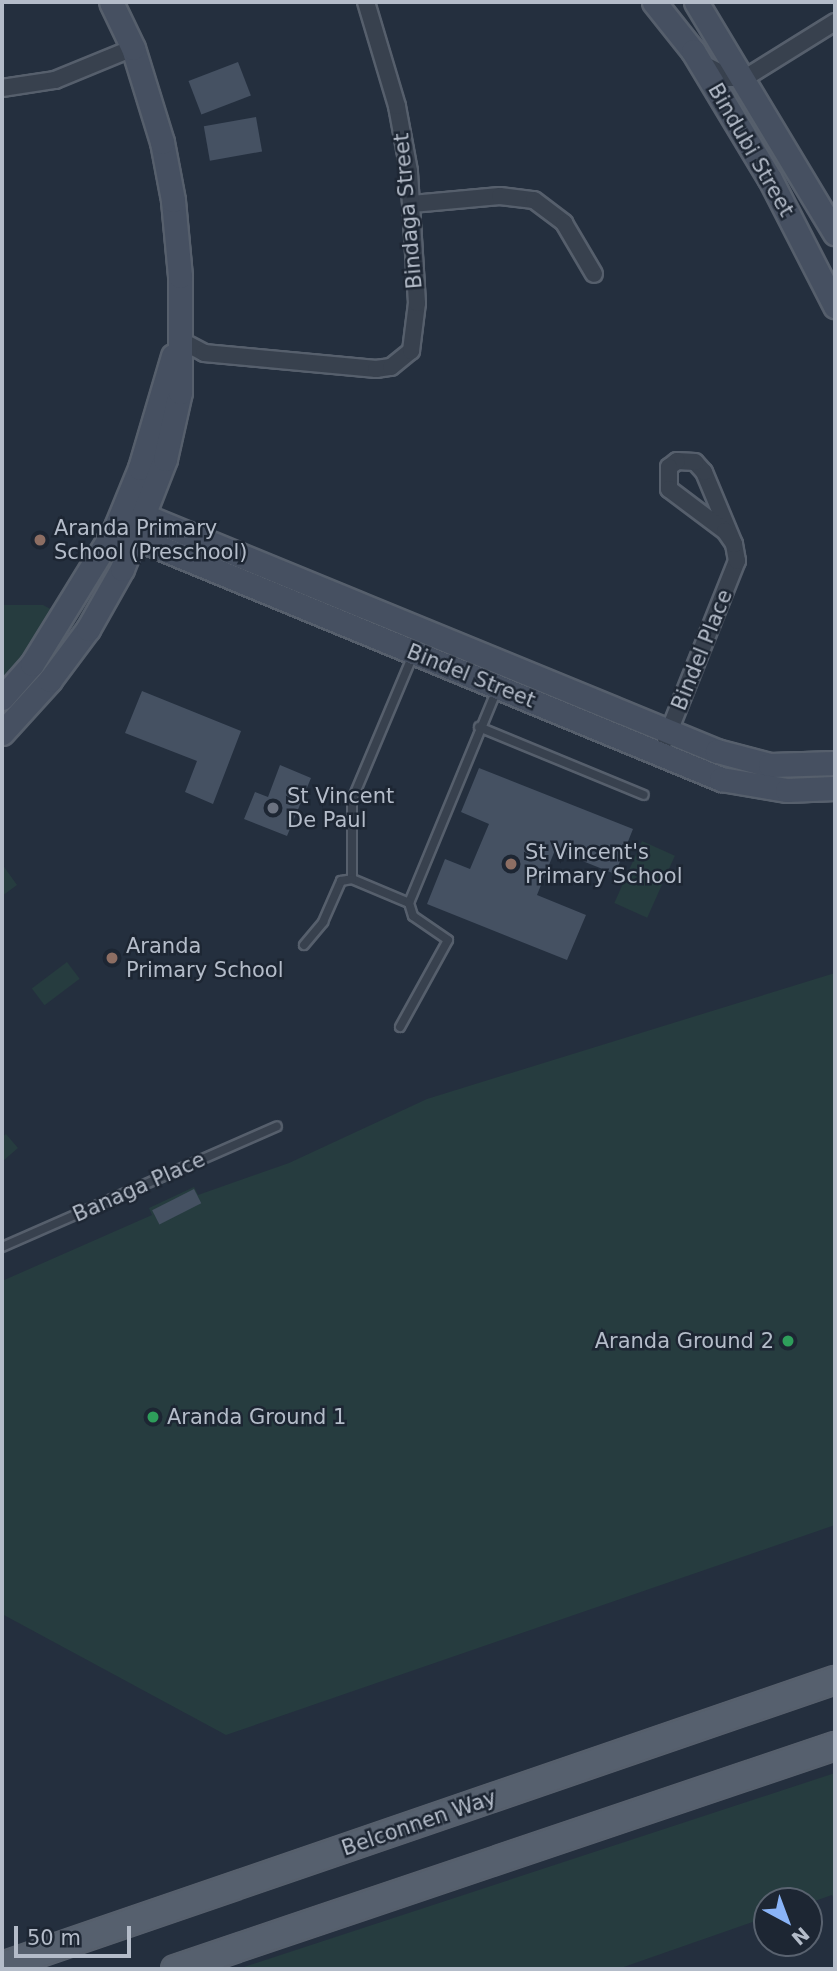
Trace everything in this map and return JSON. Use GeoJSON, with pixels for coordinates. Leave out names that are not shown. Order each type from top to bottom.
{"type":"FeatureCollection","features":[{"type":"Feature","properties":{"kind":"main road","name":"Belconnen Way"},"geometry":{"type":"LineString","coordinates":[[2,1966],[835,1680]]}},
{"type":"Feature","properties":{"kind":"main road"},"geometry":{"type":"LineString","coordinates":[[174,1969],[835,1746]]}},
{"type":"Feature","properties":{"kind":"street"},"geometry":{"type":"LineString","coordinates":[[2,733],[50,680],[88,629],[137,538],[135,512],[180,340],[173,200],[162,142],[133,48],[111,2]]}},
{"type":"Feature","properties":{"kind":"street","name":"Bindaga Street"},"geometry":{"type":"LineString","coordinates":[[180,340],[204,353],[376,369],[403,361],[415,335],[412,204],[397,106],[366,2]]}},
{"type":"Feature","properties":{"kind":"street","name":"Bindubi Street"},"geometry":{"type":"LineString","coordinates":[[654,2],[693,51],[770,179],[835,306]]}},
{"type":"Feature","properties":{"kind":"street","name":"Bindubi Street"},"geometry":{"type":"LineString","coordinates":[[696,2],[745,78],[835,233]]}},
{"type":"Feature","properties":{"kind":"street"},"geometry":{"type":"LineString","coordinates":[[693,51],[713,72],[745,78],[835,22]]}},
{"type":"Feature","properties":{"kind":"street"},"geometry":{"type":"LineString","coordinates":[[2,88],[55,80],[133,48]]}},
{"type":"Feature","properties":{"kind":"street"},"geometry":{"type":"LineString","coordinates":[[745,78],[738,115],[770,179]]}},
{"type":"Feature","properties":{"kind":"street"},"geometry":{"type":"LineString","coordinates":[[412,204],[500,195],[534,201],[564,223],[594,274]]}},
{"type":"Feature","properties":{"kind":"street","name":"Bindel Place"},"geometry":{"type":"LineString","coordinates":[[660,754],[737,561],[734,544],[704,472],[695,462],[677,461],[669,467],[669,489],[724,531],[734,544]]}},
{"type":"Feature","properties":{"kind":"street"},"geometry":{"type":"LineString","coordinates":[[3,696],[32,664],[115,529],[135,512]]}},
{"type":"Feature","properties":{"kind":"street","name":"Bindel Street"},"geometry":{"type":"LineString","coordinates":[[135,512],[669,732],[735,758],[835,788]]}},
{"type":"Feature","properties":{"kind":"street","name":"Bindel Street"},"geometry":{"type":"LineString","coordinates":[[115,529],[721,779],[797,778],[835,763]]}},
{"type":"Feature","properties":{"kind":"street"},"geometry":{"type":"LineString","coordinates":[[300,606],[307,583]]}},
{"type":"Feature","properties":{"kind":"street"},"geometry":{"type":"LineString","coordinates":[[498,687],[508,665]]}},
{"type":"Feature","properties":{"kind":"lane"},"geometry":{"type":"LineString","coordinates":[[352,879],[352,800],[414,653]]}},
{"type":"Feature","properties":{"kind":"lane"},"geometry":{"type":"LineString","coordinates":[[400,1027],[448,940],[414,916],[409,903],[498,687]]}},
{"type":"Feature","properties":{"kind":"lane"},"geometry":{"type":"LineString","coordinates":[[480,727],[644,795]]}},
{"type":"Feature","properties":{"kind":"lane"},"geometry":{"type":"LineString","coordinates":[[304,945],[323,922],[341,881],[352,879],[409,903]]}},
{"type":"Feature","properties":{"kind":"lane","name":"Banaga Place"},"geometry":{"type":"LineString","coordinates":[[2,1247],[277,1126]]}},
{"type":"Feature","properties":{"kind":"green space"},"geometry":{"type":"Polygon","coordinates":[[[2,605],[43,605],[60,614],[2,680],[2,605]]]}},
{"type":"Feature","properties":{"kind":"green space"},"geometry":{"type":"Polygon","coordinates":[[[642,841],[675,856],[647,918],[614,903],[642,841]]]}},
{"type":"Feature","properties":{"kind":"green space"},"geometry":{"type":"Polygon","coordinates":[[[2,864],[17,885],[2,896],[2,864]]]}},
{"type":"Feature","properties":{"kind":"green space"},"geometry":{"type":"Polygon","coordinates":[[[67,962],[80,979],[44,1005],[32,988],[67,962]]]}},
{"type":"Feature","properties":{"kind":"green space"},"geometry":{"type":"Polygon","coordinates":[[[835,973],[835,1525],[226,1735],[2,1614],[2,1281],[152,1215],[149,1208],[194,1187],[198,1195],[289,1163],[427,1099],[835,973]]]}},
{"type":"Feature","properties":{"kind":"green space"},"geometry":{"type":"Polygon","coordinates":[[[6,1134],[18,1148],[3,1161],[2,1137],[6,1134]]]}},
{"type":"Feature","properties":{"kind":"green space"},"geometry":{"type":"Polygon","coordinates":[[[835,1773],[835,1901],[832,1895],[823,1898],[823,1887],[753,1887],[753,1922],[618,1969],[238,1969],[835,1773]]]}},
{"type":"Feature","properties":{"kind":"building"},"geometry":{"type":"Polygon","coordinates":[[[238,62],[251,96],[201,115],[189,81],[238,62]]]}},
{"type":"Feature","properties":{"kind":"building"},"geometry":{"type":"Polygon","coordinates":[[[256,117],[262,151],[210,161],[204,126],[256,117]]]}},
{"type":"Feature","properties":{"kind":"building"},"geometry":{"type":"Polygon","coordinates":[[[142,691],[241,731],[213,804],[185,792],[197,761],[125,733],[142,691]]]}},
{"type":"Feature","properties":{"kind":"building","name":"St Vincent De Paul"},"geometry":{"type":"Polygon","coordinates":[[[280,765],[311,778],[287,836],[244,819],[255,792],[268,797],[280,765]]]}},
{"type":"Feature","properties":{"kind":"building","name":"St Vincent's Primary School"},"geometry":{"type":"Polygon","coordinates":[[[479,768],[633,829],[615,874],[555,850],[537,895],[586,915],[567,960],[427,904],[445,859],[470,869],[489,824],[461,812],[479,768]]]}},
{"type":"Feature","properties":{"kind":"building"},"geometry":{"type":"Polygon","coordinates":[[[194,1189],[201,1203],[159,1225],[152,1210],[194,1189]]]}},
{"type":"Feature","properties":{"kind":"place","name":"Aranda Primary School (Preschool)"},"geometry":{"type":"Point","coordinates":[40,540]}},
{"type":"Feature","properties":{"kind":"place","name":"St Vincent De Paul"},"geometry":{"type":"Point","coordinates":[273,808]}},
{"type":"Feature","properties":{"kind":"place","name":"St Vincent's Primary School"},"geometry":{"type":"Point","coordinates":[511,864]}},
{"type":"Feature","properties":{"kind":"place","name":"Aranda Primary School"},"geometry":{"type":"Point","coordinates":[112,958]}},
{"type":"Feature","properties":{"kind":"place","name":"Aranda Ground 2"},"geometry":{"type":"Point","coordinates":[788,1341]}},
{"type":"Feature","properties":{"kind":"place","name":"Aranda Ground 1"},"geometry":{"type":"Point","coordinates":[153,1417]}}]}
